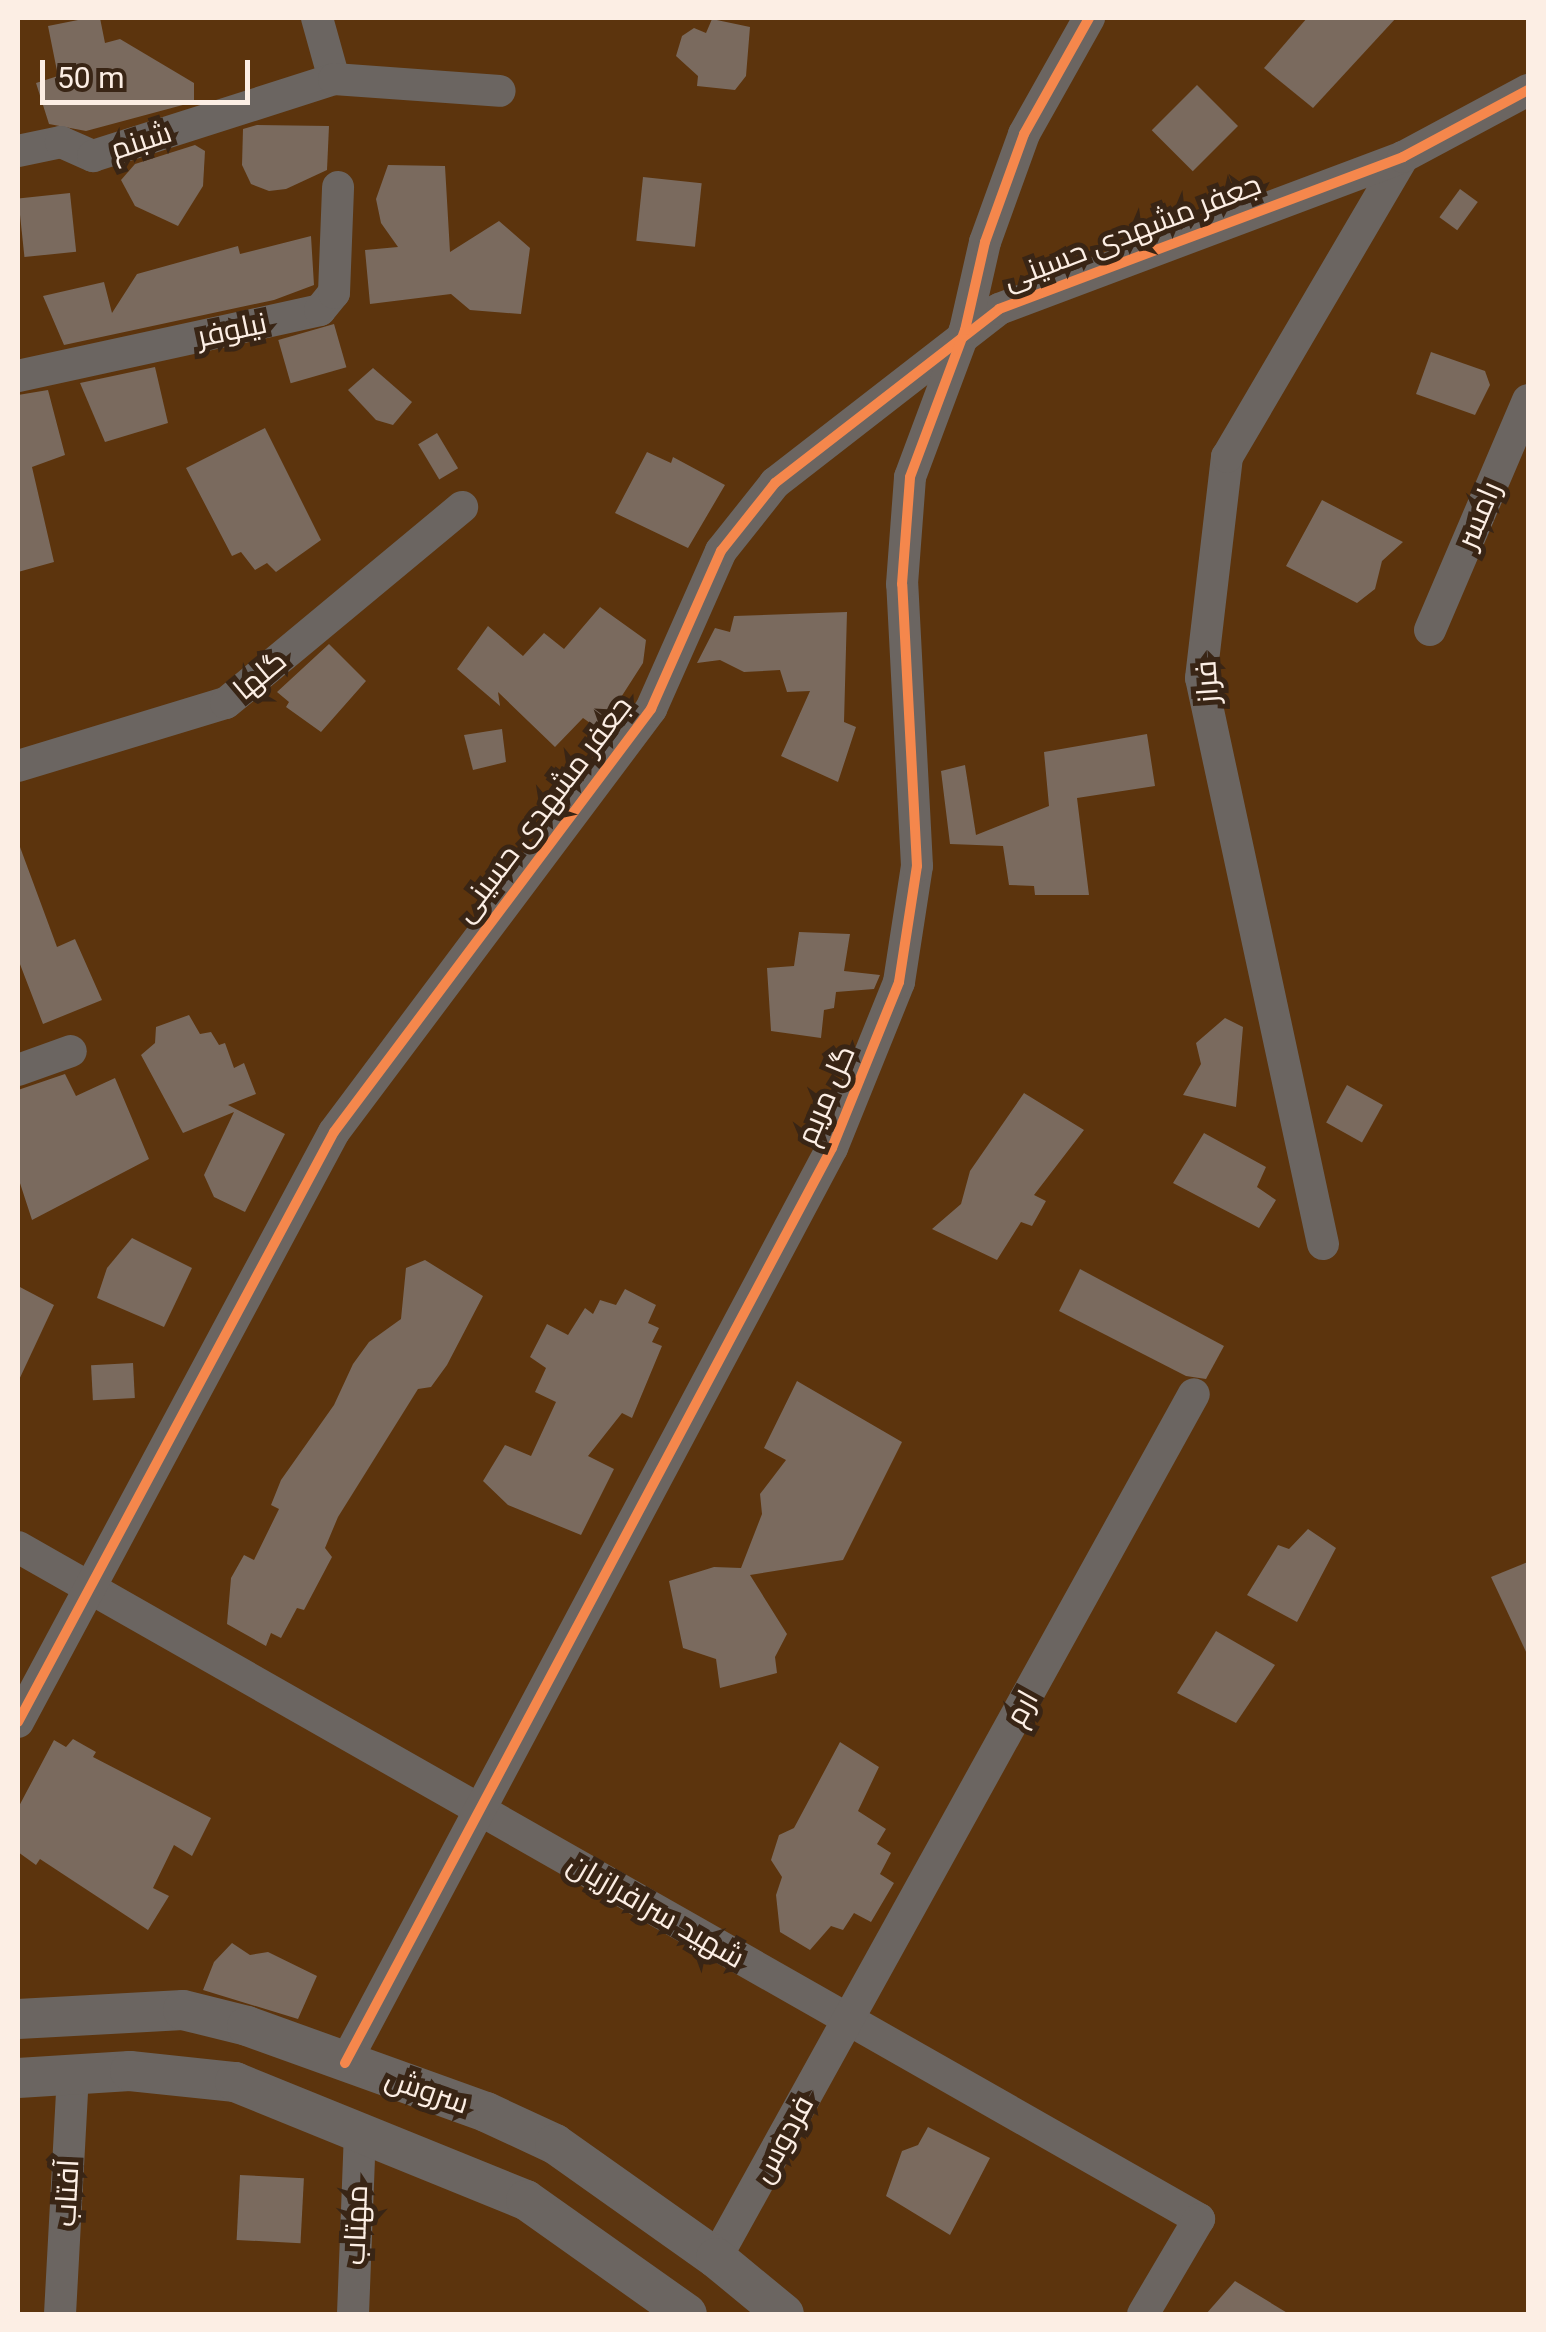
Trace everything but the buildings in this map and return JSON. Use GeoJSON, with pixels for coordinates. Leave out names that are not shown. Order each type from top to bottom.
{"type":"FeatureCollection","features":[{"type":"Feature","properties":{"kind":"street"},"geometry":{"type":"LineString","coordinates":[[317,18],[334,79]]}},
{"type":"Feature","properties":{"kind":"street","name":"گل مریم"},"geometry":{"type":"LineString","coordinates":[[345,2063],[476,1808],[832,1148],[899,982],[917,866],[902,584],[910,477],[965,330],[985,242],[1024,134],[1089,18]]}},
{"type":"Feature","properties":{"kind":"street","name":"شبنم"},"geometry":{"type":"LineString","coordinates":[[18,151],[61,142],[92,156],[334,79],[500,91]]}},
{"type":"Feature","properties":{"kind":"street","name":"جعفر مشهدی حسینی"},"geometry":{"type":"LineString","coordinates":[[18,1722],[334,1132],[651,709],[721,551],[774,483],[965,330],[999,309],[1403,156],[1528,90]]}},
{"type":"Feature","properties":{"kind":"street","name":"فراز"},"geometry":{"type":"LineString","coordinates":[[1323,1244],[1200,678],[1228,457],[1403,156]]}},
{"type":"Feature","properties":{"kind":"street","name":"نیلوفر"},"geometry":{"type":"LineString","coordinates":[[18,376],[320,310],[334,293],[338,187]]}},
{"type":"Feature","properties":{"kind":"street","name":"رامسر"},"geometry":{"type":"LineString","coordinates":[[1430,630],[1528,400]]}},
{"type":"Feature","properties":{"kind":"street","name":"گلها"},"geometry":{"type":"LineString","coordinates":[[18,766],[226,704],[462,507]]}},
{"type":"Feature","properties":{"kind":"street"},"geometry":{"type":"LineString","coordinates":[[18,1070],[72,1051]]}},
{"type":"Feature","properties":{"kind":"street","name":"ارم"},"geometry":{"type":"LineString","coordinates":[[850,2021],[1194,1394]]}},
{"type":"Feature","properties":{"kind":"street","name":"شهید سرافرازیان"},"geometry":{"type":"LineString","coordinates":[[18,1547],[1199,2220],[1143,2314]]}},
{"type":"Feature","properties":{"kind":"street","name":"سروش"},"geometry":{"type":"LineString","coordinates":[[18,2018],[184,2010],[247,2026],[486,2112],[555,2144],[716,2258],[784,2314]]}},
{"type":"Feature","properties":{"kind":"street","name":"فردوس"},"geometry":{"type":"LineString","coordinates":[[716,2258],[850,2021]]}},
{"type":"Feature","properties":{"kind":"street"},"geometry":{"type":"LineString","coordinates":[[18,2078],[73,2070],[178,2072],[235,2082],[360,2136],[526,2200],[687,2314]]}},
{"type":"Feature","properties":{"kind":"street","name":"آفتاب"},"geometry":{"type":"LineString","coordinates":[[60,2314],[73,2070]]}},
{"type":"Feature","properties":{"kind":"street","name":"مهتاب"},"geometry":{"type":"LineString","coordinates":[[352,2314],[360,2136]]}},
{"type":"Feature","properties":{"kind":"shaded area"},"geometry":{"type":"Polygon","coordinates":[[[18,18],[1528,18],[1528,2314],[18,2314],[18,18]]]}},
{"type":"Feature","properties":{"kind":"cycle path"},"geometry":{"type":"LineString","coordinates":[[345,2063],[832,1148],[899,982],[917,866],[902,584],[910,477],[965,330],[985,242],[1024,134],[1089,18]]}},
{"type":"Feature","properties":{"kind":"cycle path"},"geometry":{"type":"LineString","coordinates":[[18,1722],[334,1132],[651,709],[721,551],[775,483],[999,309],[1403,157],[1528,90]]}}]}
